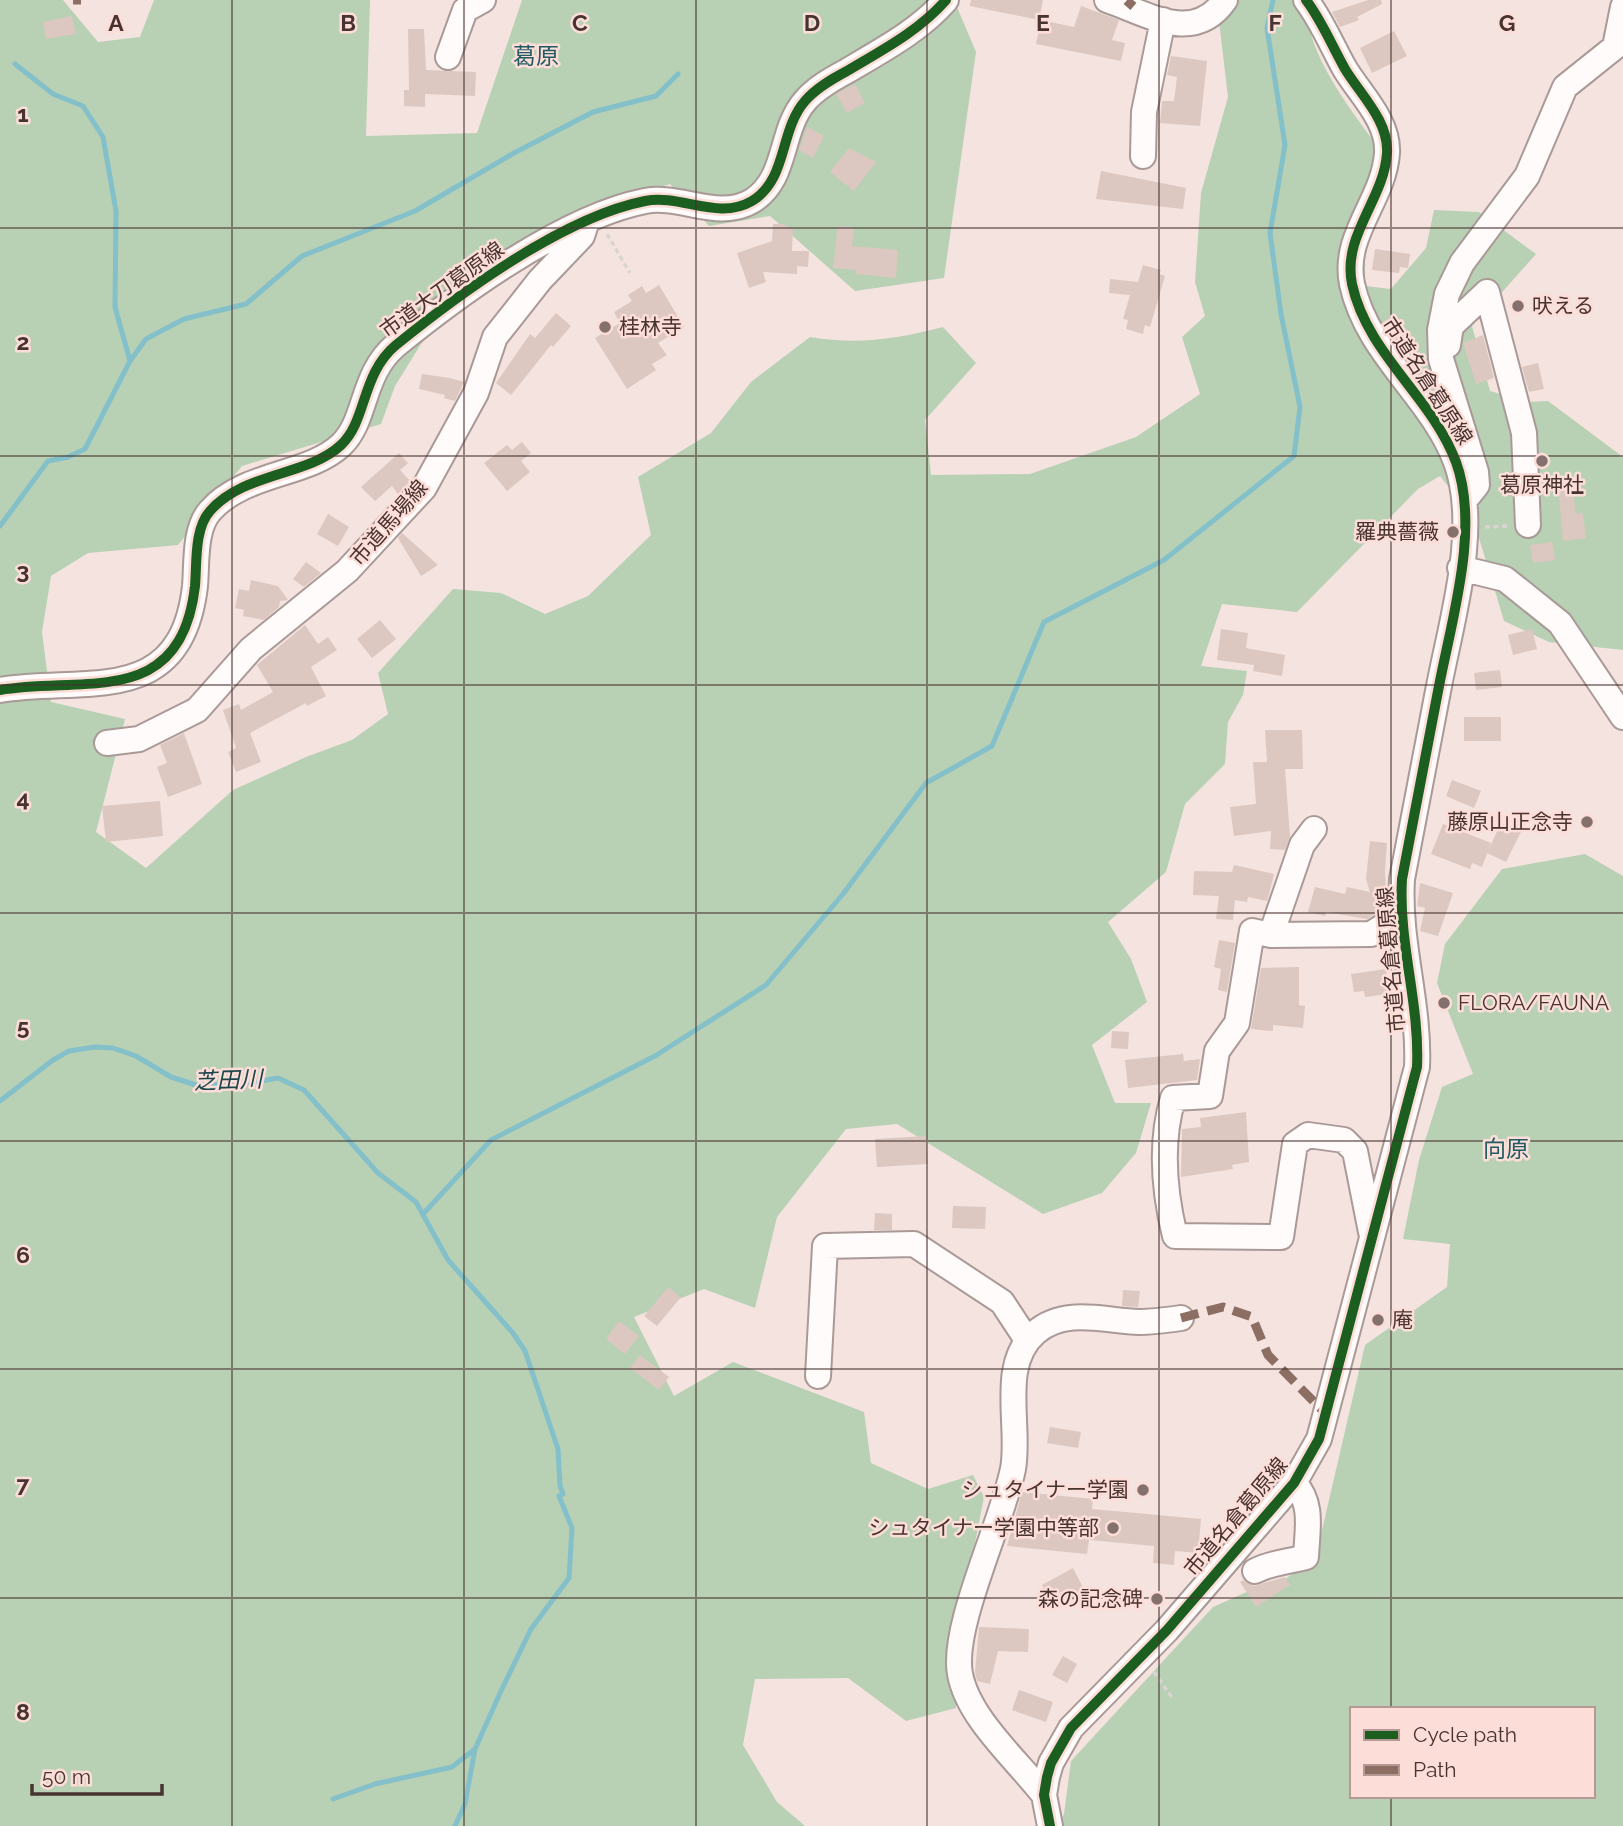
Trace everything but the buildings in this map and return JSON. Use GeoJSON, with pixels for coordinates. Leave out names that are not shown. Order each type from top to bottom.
{"type":"FeatureCollection","features":[{"type":"Feature","properties":{"kind":"street"},"geometry":{"type":"LineString","coordinates":[[448,57],[465,10],[484,0]]}},
{"type":"Feature","properties":{"kind":"street","name":"市道大刀葛原線"},"geometry":{"type":"LineString","coordinates":[[0,690],[112,684],[145,673],[171,650],[182,634],[193,603],[200,529],[210,511],[246,485],[339,448],[352,428],[373,373],[394,347],[530,250],[592,219],[648,201],[667,199],[718,209],[751,202],[764,192],[777,172],[788,129],[803,102],[824,85],[912,31],[946,0]]}},
{"type":"Feature","properties":{"kind":"street"},"geometry":{"type":"LineString","coordinates":[[1108,0],[1163,20],[1191,24],[1205,21],[1225,0]]}},
{"type":"Feature","properties":{"kind":"street","name":"市道名倉葛原線"},"geometry":{"type":"LineString","coordinates":[[1050,1826],[1045,1795],[1051,1763],[1071,1728],[1143,1654],[1294,1483],[1319,1439],[1418,1067],[1417,1019],[1402,914],[1402,879],[1460,568],[1465,528],[1465,498],[1447,442],[1435,421],[1385,355],[1368,326],[1352,285],[1350,254],[1383,170],[1387,142],[1374,110],[1346,71],[1306,0]]}},
{"type":"Feature","properties":{"kind":"street"},"geometry":{"type":"LineString","coordinates":[[1465,498],[1477,485],[1476,472],[1444,370],[1440,330],[1451,284],[1462,263],[1527,176],[1565,88],[1615,47],[1623,7]]}},
{"type":"Feature","properties":{"kind":"street"},"geometry":{"type":"LineString","coordinates":[[1143,156],[1144,112],[1163,20]]}},
{"type":"Feature","properties":{"kind":"street","name":"市道馬場線"},"geometry":{"type":"LineString","coordinates":[[107,743],[139,739],[197,710],[251,649],[347,571],[424,488],[476,393],[495,337],[540,280],[582,236],[592,219]]}},
{"type":"Feature","properties":{"kind":"street"},"geometry":{"type":"LineString","coordinates":[[1444,370],[1451,326],[1487,292],[1524,433],[1528,525]]}},
{"type":"Feature","properties":{"kind":"street"},"geometry":{"type":"LineString","coordinates":[[1460,568],[1505,579],[1560,623],[1623,717]]}},
{"type":"Feature","properties":{"kind":"street"},"geometry":{"type":"LineString","coordinates":[[1271,935],[1302,845],[1314,829]]}},
{"type":"Feature","properties":{"kind":"street"},"geometry":{"type":"LineString","coordinates":[[1372,1241],[1355,1151],[1344,1140],[1308,1135],[1295,1144],[1281,1237],[1175,1236],[1167,1205],[1165,1128],[1173,1098],[1210,1096],[1217,1051],[1237,1023],[1252,931],[1271,935],[1371,934],[1402,914]]}},
{"type":"Feature","properties":{"kind":"street"},"geometry":{"type":"LineString","coordinates":[[818,1376],[825,1245],[914,1244],[1002,1302],[1027,1340]]}},
{"type":"Feature","properties":{"kind":"street"},"geometry":{"type":"LineString","coordinates":[[1045,1795],[968,1702],[960,1672],[959,1652],[972,1598],[1010,1480],[1017,1438],[1014,1387],[1017,1364],[1027,1340],[1048,1323],[1068,1318],[1137,1322],[1181,1318]]}},
{"type":"Feature","properties":{"kind":"street"},"geometry":{"type":"LineString","coordinates":[[1255,1570],[1274,1562],[1289,1562],[1306,1556],[1308,1506],[1302,1490],[1294,1483]]}},
{"type":"Feature","properties":{"kind":"path"},"geometry":{"type":"LineString","coordinates":[[592,219],[630,273]]}},
{"type":"Feature","properties":{"kind":"path"},"geometry":{"type":"LineString","coordinates":[[1465,528],[1528,525]]}},
{"type":"Feature","properties":{"kind":"path"},"geometry":{"type":"LineString","coordinates":[[1143,1654],[1173,1699]]}},
{"type":"Feature","properties":{"kind":"green space"},"geometry":{"type":"Polygon","coordinates":[[[0,0],[63,0],[98,42],[140,37],[154,0],[370,0],[366,136],[477,133],[522,0],[954,0],[976,52],[944,278],[855,291],[770,216],[709,226],[670,184],[570,215],[486,265],[421,344],[395,386],[381,424],[242,466],[178,545],[88,553],[51,576],[42,632],[51,702],[125,719],[96,832],[146,868],[233,790],[306,757],[352,740],[388,714],[378,673],[453,589],[501,593],[545,614],[588,596],[651,535],[638,477],[711,433],[751,382],[810,337],[877,340],[943,327],[976,363],[925,420],[931,475],[1030,474],[1136,437],[1200,394],[1182,337],[1205,316],[1195,282],[1201,193],[1228,97],[1219,21],[1212,0],[1308,0],[1312,38],[1320,59],[1344,99],[1381,151],[1365,242],[1365,286],[1391,289],[1426,248],[1434,210],[1479,212],[1536,254],[1472,326],[1490,391],[1528,402],[1548,401],[1623,457],[1623,650],[1549,642],[1504,621],[1473,518],[1440,476],[1418,489],[1297,612],[1222,604],[1201,666],[1247,671],[1243,695],[1228,722],[1225,764],[1185,804],[1166,872],[1108,922],[1131,959],[1147,1002],[1092,1045],[1115,1103],[1151,1103],[1136,1153],[1102,1193],[1043,1214],[897,1124],[846,1129],[777,1217],[755,1308],[704,1289],[634,1317],[674,1396],[733,1362],[864,1412],[871,1463],[928,1489],[973,1475],[984,1497],[963,1604],[956,1708],[906,1721],[848,1678],[755,1679],[743,1745],[777,1802],[805,1826],[0,1826],[0,0]]]}},
{"type":"Feature","properties":{"kind":"green space"},"geometry":{"type":"Polygon","coordinates":[[[1585,854],[1623,876],[1623,1826],[1058,1826],[1064,1814],[1071,1761],[1213,1607],[1251,1590],[1280,1583],[1316,1556],[1365,1345],[1447,1287],[1450,1244],[1403,1239],[1419,1160],[1442,1087],[1473,1074],[1437,983],[1445,944],[1502,869],[1585,854]]]}},
{"type":"Feature","properties":{"kind":"waterway"},"geometry":{"type":"LineString","coordinates":[[423,1214],[491,1140],[655,1056],[766,985],[843,894],[926,783],[992,746],[1044,622],[1164,560],[1294,456],[1300,407],[1281,314],[1270,233],[1285,145],[1267,28],[1273,0]]}},
{"type":"Feature","properties":{"kind":"waterway"},"geometry":{"type":"LineString","coordinates":[[15,64],[53,94],[83,106],[103,137],[116,211],[115,307],[130,361]]}},
{"type":"Feature","properties":{"kind":"waterway"},"geometry":{"type":"LineString","coordinates":[[0,526],[48,461],[68,457],[85,449],[130,361],[146,339],[184,319],[246,304],[302,256],[415,211],[514,153],[593,112],[656,96],[678,74]]}},
{"type":"Feature","properties":{"kind":"waterway","name":"芝田川"},"geometry":{"type":"LineString","coordinates":[[0,1101],[53,1060],[69,1051],[95,1047],[113,1048],[136,1056],[171,1077],[196,1085],[243,1084],[278,1078],[304,1090],[378,1173],[416,1202],[448,1260],[513,1333],[525,1351],[558,1449],[563,1494],[559,1496],[572,1528],[569,1578],[531,1629],[501,1691],[475,1749],[465,1804],[455,1826]]}},
{"type":"Feature","properties":{"kind":"waterway"},"geometry":{"type":"LineString","coordinates":[[333,1799],[375,1784],[452,1767],[475,1749]]}},
{"type":"Feature","properties":{"kind":"marked path"},"geometry":{"type":"LineString","coordinates":[[73,0],[81,0]]}},
{"type":"Feature","properties":{"kind":"marked path"},"geometry":{"type":"LineString","coordinates":[[1127,7],[1133,0]]}},
{"type":"Feature","properties":{"kind":"marked path"},"geometry":{"type":"LineString","coordinates":[[1181,1318],[1223,1307],[1252,1317],[1268,1355],[1326,1414]]}},
{"type":"Feature","properties":{"kind":"cycle path"},"geometry":{"type":"LineString","coordinates":[[0,690],[96,683],[124,679],[150,669],[171,652],[186,625],[195,586],[201,527],[210,511],[224,498],[240,489],[311,463],[341,445],[356,423],[376,369],[396,345],[482,281],[547,240],[581,223],[645,201],[672,201],[713,208],[739,206],[752,201],[764,192],[772,180],[791,126],[809,96],[912,31],[946,0]]}},
{"type":"Feature","properties":{"kind":"cycle path"},"geometry":{"type":"LineString","coordinates":[[1050,1826],[1044,1795],[1047,1777],[1051,1763],[1071,1728],[1167,1630],[1294,1483],[1319,1439],[1417,1067],[1415,1020],[1403,926],[1402,879],[1461,573],[1465,544],[1463,488],[1456,462],[1445,439],[1385,354],[1360,309],[1352,284],[1353,249],[1384,170],[1386,141],[1379,119],[1345,69],[1306,0]]}},
{"type":"Feature","properties":{"kind":"place","name":"吠える"},"geometry":{"type":"Point","coordinates":[1518,306]}},
{"type":"Feature","properties":{"kind":"place","name":"桂林寺"},"geometry":{"type":"Point","coordinates":[605,327]}},
{"type":"Feature","properties":{"kind":"place","name":"葛原神社"},"geometry":{"type":"Point","coordinates":[1542,461]}},
{"type":"Feature","properties":{"kind":"place","name":"羅典薔薇"},"geometry":{"type":"Point","coordinates":[1453,532]}},
{"type":"Feature","properties":{"kind":"place","name":"藤原山正念寺"},"geometry":{"type":"Point","coordinates":[1587,822]}},
{"type":"Feature","properties":{"kind":"place","name":"FLORA/FAUNA"},"geometry":{"type":"Point","coordinates":[1444,1003]}},
{"type":"Feature","properties":{"kind":"place","name":"庵"},"geometry":{"type":"Point","coordinates":[1378,1320]}},
{"type":"Feature","properties":{"kind":"place","name":"シュタイナー学園"},"geometry":{"type":"Point","coordinates":[1143,1490]}},
{"type":"Feature","properties":{"kind":"place","name":"シュタイナー学園中等部"},"geometry":{"type":"Point","coordinates":[1113,1528]}},
{"type":"Feature","properties":{"kind":"place","name":"森の記念碑"},"geometry":{"type":"Point","coordinates":[1157,1599]}},
{"type":"Feature","properties":{"kind":"district","name":"葛原"},"geometry":{"type":"Point","coordinates":[536,56]}},
{"type":"Feature","properties":{"kind":"district","name":"向原"},"geometry":{"type":"Point","coordinates":[1506,1149]}}]}
